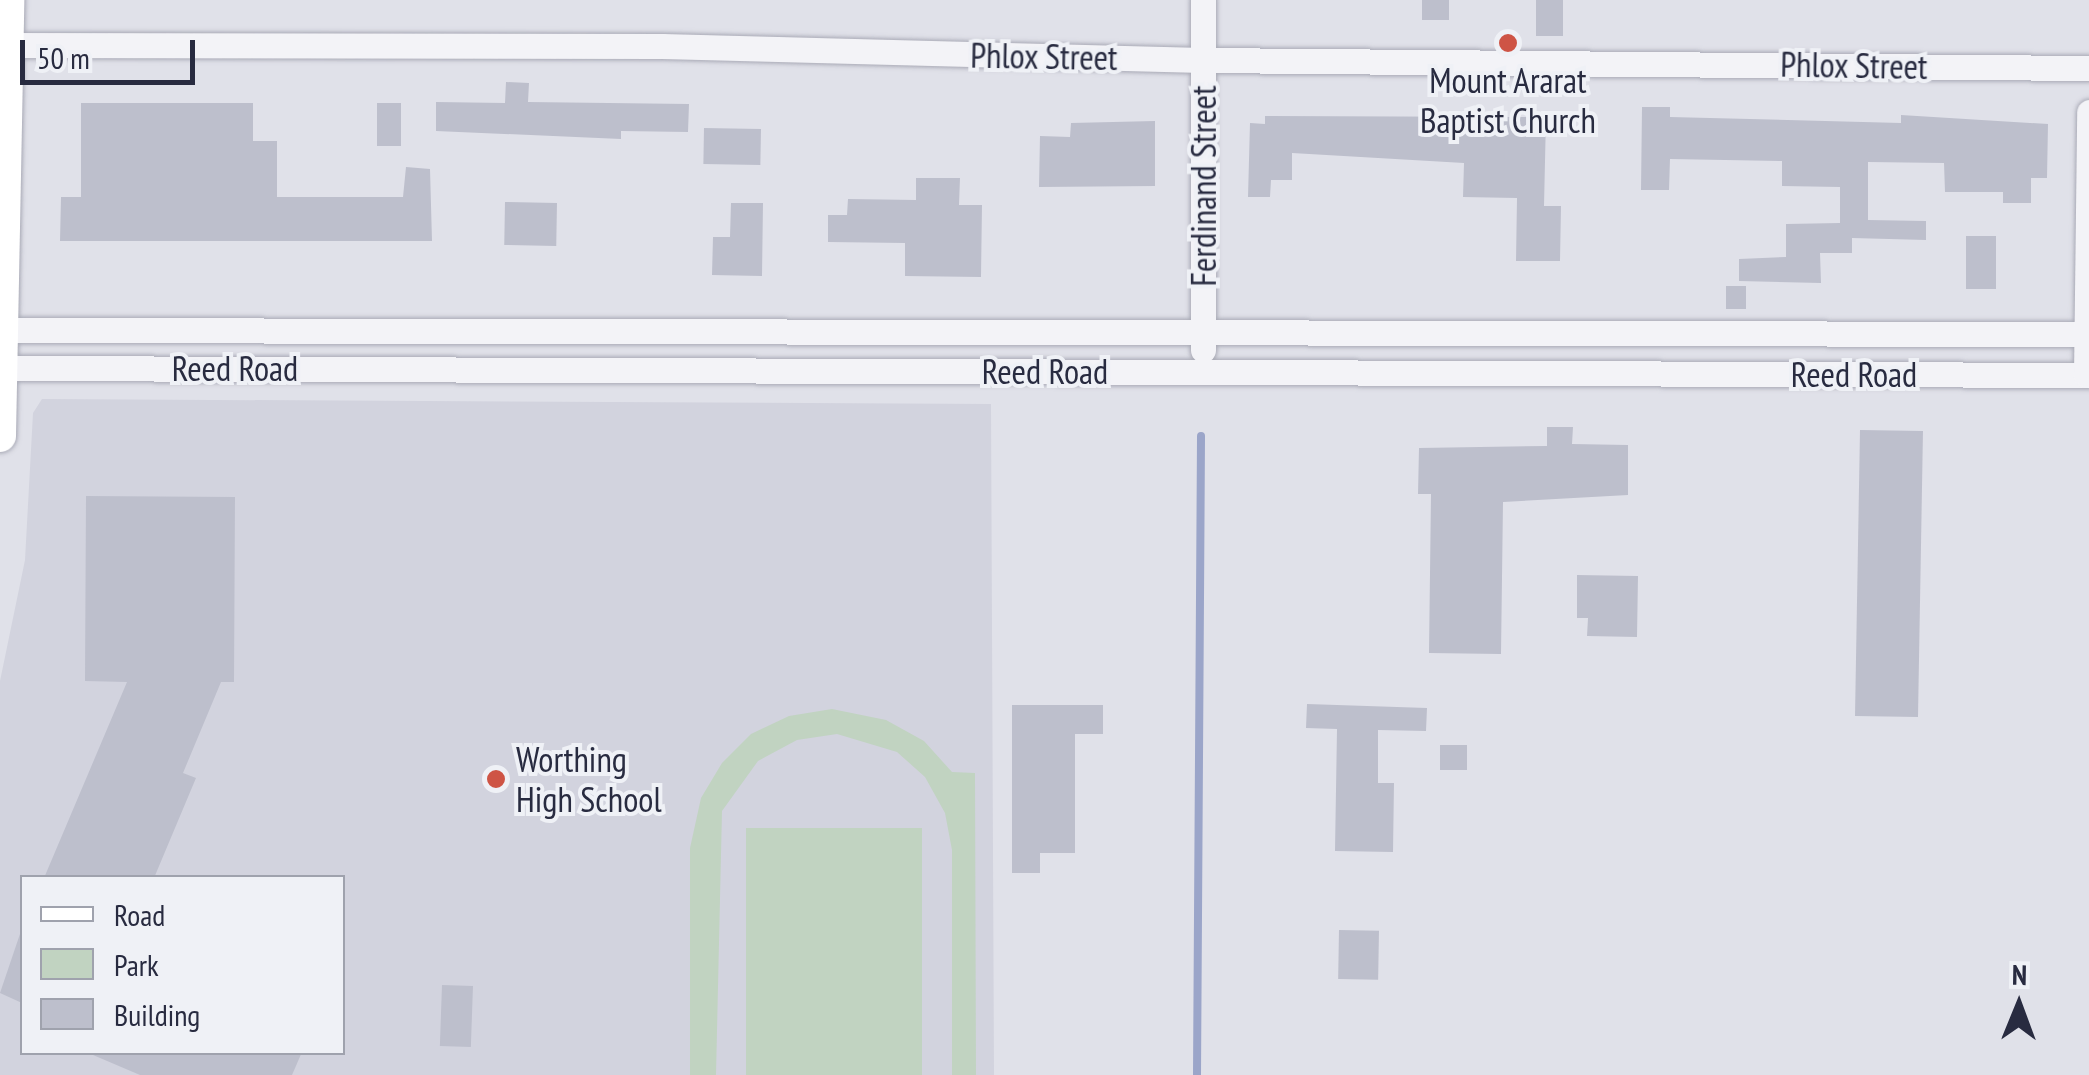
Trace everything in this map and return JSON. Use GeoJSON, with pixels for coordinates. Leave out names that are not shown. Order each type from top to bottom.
{"type":"FeatureCollection","features":[{"type":"Feature","properties":{"kind":"main road"},"geometry":{"type":"LineString","coordinates":[[0,436],[4,45],[8,0]]}},
{"type":"Feature","properties":{"kind":"street","name":"Ferdinand Street"},"geometry":{"type":"LineString","coordinates":[[1203,0],[1203,371]]}},
{"type":"Feature","properties":{"kind":"street","name":"Phlox Street"},"geometry":{"type":"LineString","coordinates":[[4,45],[662,46],[1203,60],[2089,68]]}},
{"type":"Feature","properties":{"kind":"street"},"geometry":{"type":"LineString","coordinates":[[2087,375],[2089,112]]}},
{"type":"Feature","properties":{"kind":"street","name":"Reed Road"},"geometry":{"type":"LineString","coordinates":[[3,330],[351,328],[1458,336],[2087,334]]}},
{"type":"Feature","properties":{"kind":"street"},"geometry":{"type":"LineString","coordinates":[[349,368],[351,328]]}},
{"type":"Feature","properties":{"kind":"street"},"geometry":{"type":"LineString","coordinates":[[1779,335],[1780,374]]}},
{"type":"Feature","properties":{"kind":"street"},"geometry":{"type":"LineString","coordinates":[[1458,336],[1459,370]]}},
{"type":"Feature","properties":{"kind":"street","name":"Reed Road"},"geometry":{"type":"LineString","coordinates":[[2,368],[2087,375]]}},
{"type":"Feature","properties":{"kind":"shaded area","name":"Worthing High School"},"geometry":{"type":"Polygon","coordinates":[[[42,399],[991,404],[994,1075],[0,1075],[0,681],[25,560],[33,413],[42,399]]]}},
{"type":"Feature","properties":{"kind":"green space"},"geometry":{"type":"Polygon","coordinates":[[[832,709],[886,720],[924,741],[952,772],[975,773],[976,1075],[952,1075],[952,850],[945,813],[925,777],[897,752],[837,734],[797,740],[758,761],[722,811],[716,1075],[690,1075],[690,848],[701,798],[722,763],[751,734],[789,716],[832,709]]]}},
{"type":"Feature","properties":{"kind":"green space"},"geometry":{"type":"Polygon","coordinates":[[[746,828],[922,828],[922,1075],[746,1075],[746,828]]]}},
{"type":"Feature","properties":{"kind":"building"},"geometry":{"type":"Polygon","coordinates":[[[1422,0],[1449,0],[1449,20],[1422,20],[1422,0]]]}},
{"type":"Feature","properties":{"kind":"building"},"geometry":{"type":"Polygon","coordinates":[[[1536,0],[1563,0],[1563,36],[1536,36],[1536,0]]]}},
{"type":"Feature","properties":{"kind":"building"},"geometry":{"type":"Polygon","coordinates":[[[506,82],[529,83],[528,102],[689,104],[688,132],[621,131],[621,139],[436,131],[436,102],[505,103],[506,82]]]}},
{"type":"Feature","properties":{"kind":"building"},"geometry":{"type":"Polygon","coordinates":[[[81,103],[253,103],[253,141],[277,141],[277,197],[403,197],[406,167],[430,169],[432,241],[60,241],[61,197],[81,197],[81,103]]]}},
{"type":"Feature","properties":{"kind":"building"},"geometry":{"type":"Polygon","coordinates":[[[377,103],[401,103],[401,146],[377,146],[377,103]]]}},
{"type":"Feature","properties":{"kind":"building"},"geometry":{"type":"Polygon","coordinates":[[[1642,107],[1670,107],[1670,117],[1901,123],[1901,115],[2048,124],[2047,178],[2031,178],[2031,203],[2003,203],[2003,192],[1945,192],[1944,163],[1868,162],[1868,220],[1926,221],[1926,240],[1852,238],[1852,253],[1820,253],[1821,283],[1739,281],[1739,259],[1786,257],[1786,224],[1840,223],[1840,187],[1782,186],[1782,161],[1670,159],[1669,190],[1641,190],[1642,107]]]}},
{"type":"Feature","properties":{"kind":"building"},"geometry":{"type":"Polygon","coordinates":[[[1265,116],[1546,117],[1544,206],[1561,206],[1560,261],[1516,261],[1517,198],[1463,197],[1464,163],[1292,153],[1292,180],[1271,180],[1270,197],[1248,197],[1250,123],[1265,124],[1265,116]]]}},
{"type":"Feature","properties":{"kind":"building"},"geometry":{"type":"Polygon","coordinates":[[[1155,121],[1155,186],[1039,187],[1040,136],[1070,137],[1071,123],[1155,121]]]}},
{"type":"Feature","properties":{"kind":"building"},"geometry":{"type":"Polygon","coordinates":[[[704,128],[761,129],[760,165],[703,164],[704,128]]]}},
{"type":"Feature","properties":{"kind":"building"},"geometry":{"type":"Polygon","coordinates":[[[916,178],[960,178],[959,205],[982,205],[981,277],[905,276],[905,243],[828,242],[828,215],[847,215],[848,199],[916,200],[916,178]]]}},
{"type":"Feature","properties":{"kind":"building"},"geometry":{"type":"Polygon","coordinates":[[[505,202],[557,203],[556,246],[504,245],[505,202]]]}},
{"type":"Feature","properties":{"kind":"building"},"geometry":{"type":"Polygon","coordinates":[[[731,203],[763,203],[762,276],[712,275],[713,237],[730,237],[731,203]]]}},
{"type":"Feature","properties":{"kind":"building"},"geometry":{"type":"Polygon","coordinates":[[[1966,236],[1996,236],[1996,289],[1966,289],[1966,236]]]}},
{"type":"Feature","properties":{"kind":"building"},"geometry":{"type":"Polygon","coordinates":[[[1726,286],[1746,286],[1746,309],[1726,309],[1726,286]]]}},
{"type":"Feature","properties":{"kind":"building"},"geometry":{"type":"Polygon","coordinates":[[[1547,427],[1573,427],[1572,444],[1628,445],[1628,495],[1503,502],[1501,654],[1429,653],[1431,494],[1418,494],[1419,448],[1547,446],[1547,427]]]}},
{"type":"Feature","properties":{"kind":"building"},"geometry":{"type":"Polygon","coordinates":[[[1860,430],[1923,431],[1918,717],[1855,716],[1860,430]]]}},
{"type":"Feature","properties":{"kind":"building"},"geometry":{"type":"Polygon","coordinates":[[[86,496],[235,497],[234,682],[221,682],[183,773],[196,778],[155,875],[45,875],[127,682],[85,681],[86,496]]]}},
{"type":"Feature","properties":{"kind":"building"},"geometry":{"type":"Polygon","coordinates":[[[1577,575],[1638,576],[1637,637],[1587,636],[1588,618],[1577,618],[1577,575]]]}},
{"type":"Feature","properties":{"kind":"building"},"geometry":{"type":"Polygon","coordinates":[[[1307,704],[1427,708],[1426,731],[1378,730],[1378,783],[1394,783],[1393,852],[1335,851],[1337,729],[1306,728],[1307,704]]]}},
{"type":"Feature","properties":{"kind":"building"},"geometry":{"type":"Polygon","coordinates":[[[1012,705],[1103,705],[1103,734],[1075,734],[1075,853],[1040,853],[1040,873],[1012,873],[1012,705]]]}},
{"type":"Feature","properties":{"kind":"building"},"geometry":{"type":"Polygon","coordinates":[[[1440,745],[1467,745],[1467,770],[1440,770],[1440,745]]]}},
{"type":"Feature","properties":{"kind":"building"},"geometry":{"type":"Polygon","coordinates":[[[1339,930],[1379,931],[1378,980],[1338,979],[1339,930]]]}},
{"type":"Feature","properties":{"kind":"building"},"geometry":{"type":"Polygon","coordinates":[[[20,934],[20,1002],[0,993],[20,934]]]}},
{"type":"Feature","properties":{"kind":"building"},"geometry":{"type":"Polygon","coordinates":[[[442,985],[473,986],[471,1047],[440,1046],[442,985]]]}},
{"type":"Feature","properties":{"kind":"building"},"geometry":{"type":"Polygon","coordinates":[[[93,1055],[301,1055],[292,1075],[140,1075],[93,1055]]]}},
{"type":"Feature","properties":{"kind":"waterway"},"geometry":{"type":"LineString","coordinates":[[1197,1075],[1201,436]]}},
{"type":"Feature","properties":{"kind":"place","name":"Mount Ararat Baptist Church"},"geometry":{"type":"Point","coordinates":[1508,43]}},
{"type":"Feature","properties":{"kind":"place","name":"Worthing High School"},"geometry":{"type":"Point","coordinates":[496,779]}}]}
